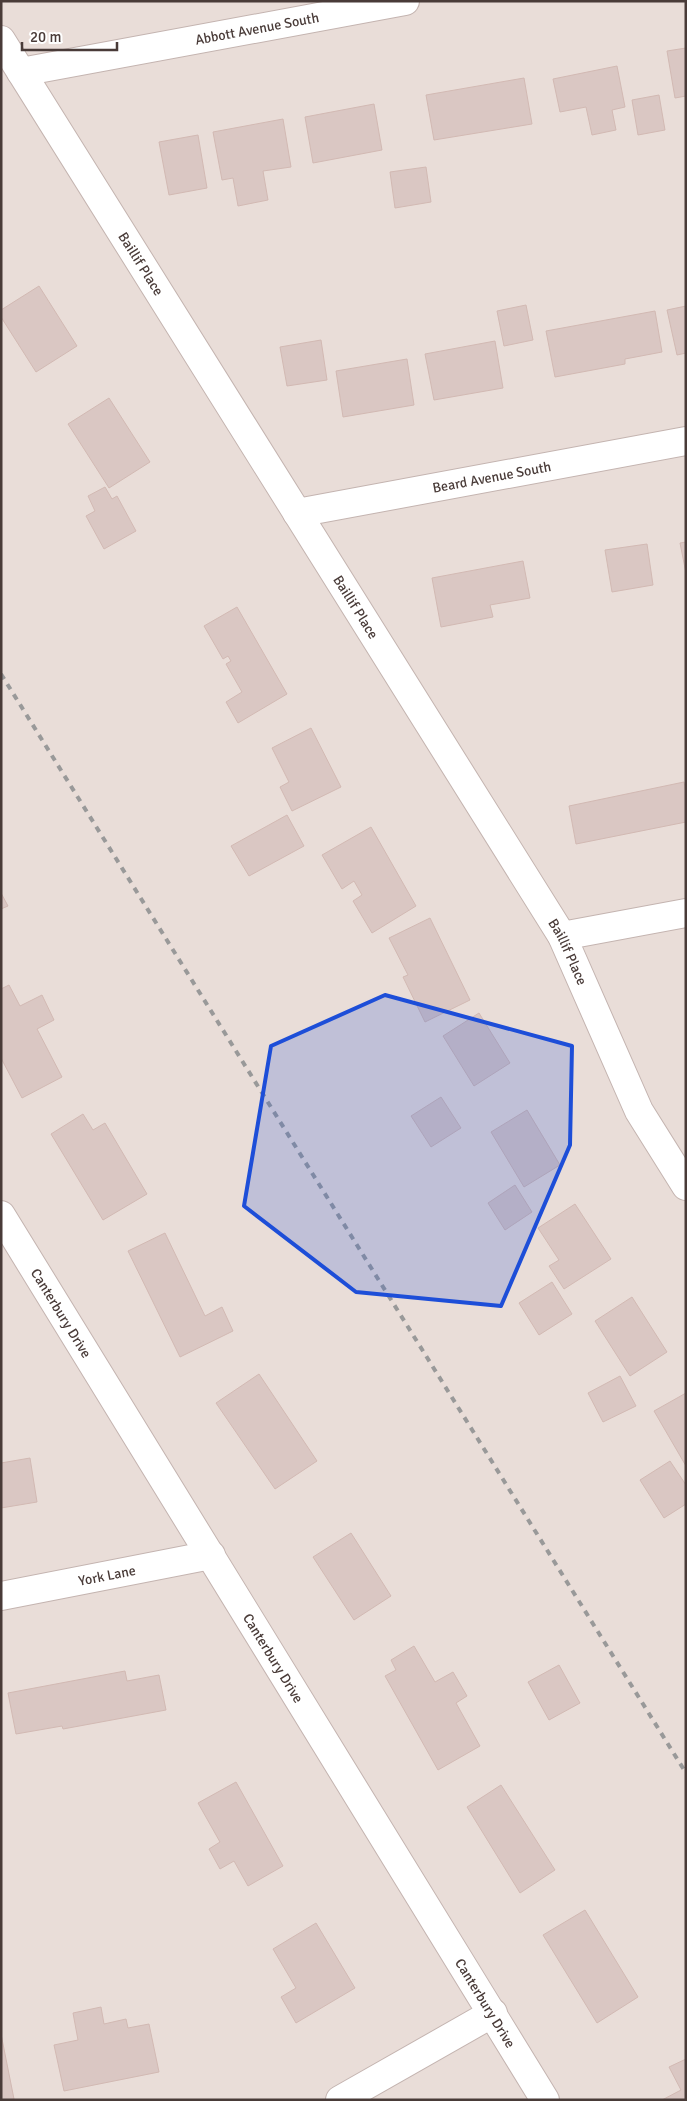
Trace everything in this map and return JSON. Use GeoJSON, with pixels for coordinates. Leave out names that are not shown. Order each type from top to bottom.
{"type":"FeatureCollection","features":[{"type":"Feature","properties":{"kind":"street","name":"Abbott Avenue South"},"geometry":{"type":"LineString","coordinates":[[21,72],[405,1]]}},
{"type":"Feature","properties":{"kind":"street","name":"Baillif Place"},"geometry":{"type":"LineString","coordinates":[[1,40],[562,936],[639,1111],[686,1186]]}},
{"type":"Feature","properties":{"kind":"street","name":"Beard Avenue South"},"geometry":{"type":"LineString","coordinates":[[297,513],[686,441]]}},
{"type":"Feature","properties":{"kind":"street"},"geometry":{"type":"LineString","coordinates":[[562,936],[686,913]]}},
{"type":"Feature","properties":{"kind":"street","name":"Canterbury Drive"},"geometry":{"type":"LineString","coordinates":[[1,1215],[545,2100]]}},
{"type":"Feature","properties":{"kind":"street","name":"York Lane"},"geometry":{"type":"LineString","coordinates":[[1,1596],[211,1555]]}},
{"type":"Feature","properties":{"kind":"street"},"geometry":{"type":"LineString","coordinates":[[340,2100],[493,2013]]}},
{"type":"Feature","properties":{"kind":"highlighted area"},"geometry":{"type":"Polygon","coordinates":[[[385,995],[572,1046],[570,1145],[501,1306],[356,1292],[244,1206],[271,1046],[385,995]]]}},
{"type":"Feature","properties":{"kind":"shaded area"},"geometry":{"type":"Polygon","coordinates":[[[1,1],[686,1],[686,2100],[1,2100],[1,1]]]}},
{"type":"Feature","properties":{"kind":"building"},"geometry":{"type":"Polygon","coordinates":[[[686,48],[686,96],[675,98],[667,51],[686,48]]]}},
{"type":"Feature","properties":{"kind":"building"},"geometry":{"type":"Polygon","coordinates":[[[617,66],[625,107],[612,110],[616,130],[592,135],[586,107],[560,112],[553,79],[617,66]]]}},
{"type":"Feature","properties":{"kind":"building"},"geometry":{"type":"Polygon","coordinates":[[[524,78],[532,124],[434,140],[426,95],[524,78]]]}},
{"type":"Feature","properties":{"kind":"building"},"geometry":{"type":"Polygon","coordinates":[[[659,95],[665,130],[638,135],[632,100],[659,95]]]}},
{"type":"Feature","properties":{"kind":"building"},"geometry":{"type":"Polygon","coordinates":[[[374,104],[382,150],[313,163],[305,117],[374,104]]]}},
{"type":"Feature","properties":{"kind":"building"},"geometry":{"type":"Polygon","coordinates":[[[283,119],[291,167],[263,171],[268,200],[238,206],[233,178],[222,180],[213,132],[283,119]]]}},
{"type":"Feature","properties":{"kind":"building"},"geometry":{"type":"Polygon","coordinates":[[[198,135],[207,188],[169,195],[159,142],[198,135]]]}},
{"type":"Feature","properties":{"kind":"building"},"geometry":{"type":"Polygon","coordinates":[[[426,167],[431,202],[395,208],[390,172],[426,167]]]}},
{"type":"Feature","properties":{"kind":"building"},"geometry":{"type":"Polygon","coordinates":[[[39,286],[77,346],[36,372],[1,317],[1,310],[39,286]]]}},
{"type":"Feature","properties":{"kind":"building"},"geometry":{"type":"Polygon","coordinates":[[[526,305],[533,340],[504,346],[497,311],[526,305]]]}},
{"type":"Feature","properties":{"kind":"building"},"geometry":{"type":"Polygon","coordinates":[[[686,306],[686,353],[677,355],[667,310],[686,306]]]}},
{"type":"Feature","properties":{"kind":"building"},"geometry":{"type":"Polygon","coordinates":[[[655,311],[662,352],[625,359],[625,364],[555,377],[546,331],[655,311]]]}},
{"type":"Feature","properties":{"kind":"building"},"geometry":{"type":"Polygon","coordinates":[[[321,340],[327,380],[287,386],[280,347],[321,340]]]}},
{"type":"Feature","properties":{"kind":"building"},"geometry":{"type":"Polygon","coordinates":[[[495,341],[503,388],[434,400],[425,354],[495,341]]]}},
{"type":"Feature","properties":{"kind":"building"},"geometry":{"type":"Polygon","coordinates":[[[407,359],[414,405],[343,417],[336,371],[407,359]]]}},
{"type":"Feature","properties":{"kind":"building"},"geometry":{"type":"Polygon","coordinates":[[[109,398],[150,462],[109,488],[68,424],[109,398]]]}},
{"type":"Feature","properties":{"kind":"building"},"geometry":{"type":"Polygon","coordinates":[[[105,487],[112,499],[117,496],[136,531],[104,549],[86,516],[95,511],[88,496],[105,487]]]}},
{"type":"Feature","properties":{"kind":"building"},"geometry":{"type":"Polygon","coordinates":[[[686,542],[686,573],[680,543],[686,542]]]}},
{"type":"Feature","properties":{"kind":"building"},"geometry":{"type":"Polygon","coordinates":[[[647,544],[653,585],[612,592],[605,550],[647,544]]]}},
{"type":"Feature","properties":{"kind":"building"},"geometry":{"type":"Polygon","coordinates":[[[523,561],[530,598],[490,605],[493,617],[441,627],[432,578],[523,561]]]}},
{"type":"Feature","properties":{"kind":"building"},"geometry":{"type":"Polygon","coordinates":[[[237,607],[287,694],[238,723],[226,702],[242,692],[226,664],[231,661],[228,656],[223,659],[204,626],[237,607]]]}},
{"type":"Feature","properties":{"kind":"building"},"geometry":{"type":"Polygon","coordinates":[[[311,728],[341,787],[292,811],[280,787],[289,782],[272,748],[311,728]]]}},
{"type":"Feature","properties":{"kind":"building"},"geometry":{"type":"Polygon","coordinates":[[[684,782],[686,822],[576,844],[569,806],[684,782]]]}},
{"type":"Feature","properties":{"kind":"building"},"geometry":{"type":"Polygon","coordinates":[[[287,815],[304,846],[249,876],[231,846],[287,815]]]}},
{"type":"Feature","properties":{"kind":"building"},"geometry":{"type":"Polygon","coordinates":[[[371,827],[416,906],[372,933],[353,901],[362,895],[354,881],[342,889],[322,855],[371,827]]]}},
{"type":"Feature","properties":{"kind":"building"},"geometry":{"type":"Polygon","coordinates":[[[1,893],[8,906],[1,909],[1,893]]]}},
{"type":"Feature","properties":{"kind":"building"},"geometry":{"type":"Polygon","coordinates":[[[430,918],[470,1000],[425,1022],[403,977],[408,975],[389,938],[430,918]]]}},
{"type":"Feature","properties":{"kind":"building"},"geometry":{"type":"Polygon","coordinates":[[[9,985],[20,1006],[42,995],[54,1020],[37,1029],[62,1077],[22,1098],[1,1058],[1,989],[9,985]]]}},
{"type":"Feature","properties":{"kind":"building"},"geometry":{"type":"Polygon","coordinates":[[[479,1013],[510,1063],[474,1086],[443,1036],[479,1013]]]}},
{"type":"Feature","properties":{"kind":"building"},"geometry":{"type":"Polygon","coordinates":[[[441,1097],[461,1128],[431,1147],[411,1116],[441,1097]]]}},
{"type":"Feature","properties":{"kind":"building"},"geometry":{"type":"Polygon","coordinates":[[[527,1110],[560,1165],[524,1187],[491,1132],[527,1110]]]}},
{"type":"Feature","properties":{"kind":"building"},"geometry":{"type":"Polygon","coordinates":[[[83,1114],[93,1130],[105,1123],[147,1194],[103,1220],[51,1134],[83,1114]]]}},
{"type":"Feature","properties":{"kind":"building"},"geometry":{"type":"Polygon","coordinates":[[[515,1185],[532,1212],[505,1230],[488,1203],[515,1185]]]}},
{"type":"Feature","properties":{"kind":"building"},"geometry":{"type":"Polygon","coordinates":[[[575,1204],[611,1259],[564,1289],[549,1266],[559,1260],[538,1228],[575,1204]]]}},
{"type":"Feature","properties":{"kind":"building"},"geometry":{"type":"Polygon","coordinates":[[[165,1233],[205,1316],[222,1307],[233,1331],[180,1357],[128,1251],[165,1233]]]}},
{"type":"Feature","properties":{"kind":"building"},"geometry":{"type":"Polygon","coordinates":[[[552,1282],[572,1314],[539,1335],[519,1303],[552,1282]]]}},
{"type":"Feature","properties":{"kind":"building"},"geometry":{"type":"Polygon","coordinates":[[[632,1297],[667,1352],[630,1376],[595,1321],[632,1297]]]}},
{"type":"Feature","properties":{"kind":"building"},"geometry":{"type":"Polygon","coordinates":[[[259,1374],[317,1461],[275,1489],[216,1403],[259,1374]]]}},
{"type":"Feature","properties":{"kind":"building"},"geometry":{"type":"Polygon","coordinates":[[[620,1376],[636,1406],[603,1422],[588,1393],[620,1376]]]}},
{"type":"Feature","properties":{"kind":"building"},"geometry":{"type":"Polygon","coordinates":[[[686,1393],[686,1466],[654,1411],[686,1393]]]}},
{"type":"Feature","properties":{"kind":"building"},"geometry":{"type":"Polygon","coordinates":[[[30,1458],[37,1502],[1,1508],[1,1463],[30,1458]]]}},
{"type":"Feature","properties":{"kind":"building"},"geometry":{"type":"Polygon","coordinates":[[[670,1461],[686,1485],[686,1504],[664,1518],[640,1480],[670,1461]]]}},
{"type":"Feature","properties":{"kind":"building"},"geometry":{"type":"Polygon","coordinates":[[[351,1533],[391,1596],[354,1620],[313,1557],[351,1533]]]}},
{"type":"Feature","properties":{"kind":"building"},"geometry":{"type":"Polygon","coordinates":[[[414,1646],[435,1682],[453,1672],[467,1696],[456,1703],[480,1746],[438,1770],[385,1676],[396,1670],[391,1660],[414,1646]]]}},
{"type":"Feature","properties":{"kind":"building"},"geometry":{"type":"Polygon","coordinates":[[[559,1665],[580,1703],[549,1720],[528,1682],[559,1665]]]}},
{"type":"Feature","properties":{"kind":"building"},"geometry":{"type":"Polygon","coordinates":[[[125,1671],[127,1681],[159,1675],[166,1710],[63,1729],[62,1726],[16,1734],[8,1693],[125,1671]]]}},
{"type":"Feature","properties":{"kind":"building"},"geometry":{"type":"Polygon","coordinates":[[[236,1782],[283,1866],[248,1886],[234,1861],[220,1869],[209,1849],[220,1842],[198,1803],[236,1782]]]}},
{"type":"Feature","properties":{"kind":"building"},"geometry":{"type":"Polygon","coordinates":[[[501,1785],[555,1870],[520,1893],[467,1807],[501,1785]]]}},
{"type":"Feature","properties":{"kind":"building"},"geometry":{"type":"Polygon","coordinates":[[[585,1910],[638,1997],[597,2023],[543,1935],[585,1910]]]}},
{"type":"Feature","properties":{"kind":"building"},"geometry":{"type":"Polygon","coordinates":[[[316,1923],[355,1988],[296,2023],[281,1997],[296,1988],[273,1949],[316,1923]]]}},
{"type":"Feature","properties":{"kind":"building"},"geometry":{"type":"Polygon","coordinates":[[[101,2007],[104,2024],[126,2019],[128,2028],[149,2024],[159,2072],[64,2091],[54,2045],[78,2040],[73,2013],[101,2007]]]}},
{"type":"Feature","properties":{"kind":"building"},"geometry":{"type":"Polygon","coordinates":[[[1,2034],[14,2099],[8,2100],[1,2100],[1,2034]]]}},
{"type":"Feature","properties":{"kind":"building"},"geometry":{"type":"Polygon","coordinates":[[[686,2059],[686,2100],[662,2100],[681,2090],[669,2067],[686,2059]]]}},
{"type":"Feature","properties":{"kind":"railway"},"geometry":{"type":"LineString","coordinates":[[1,674],[686,1773]]}}]}
